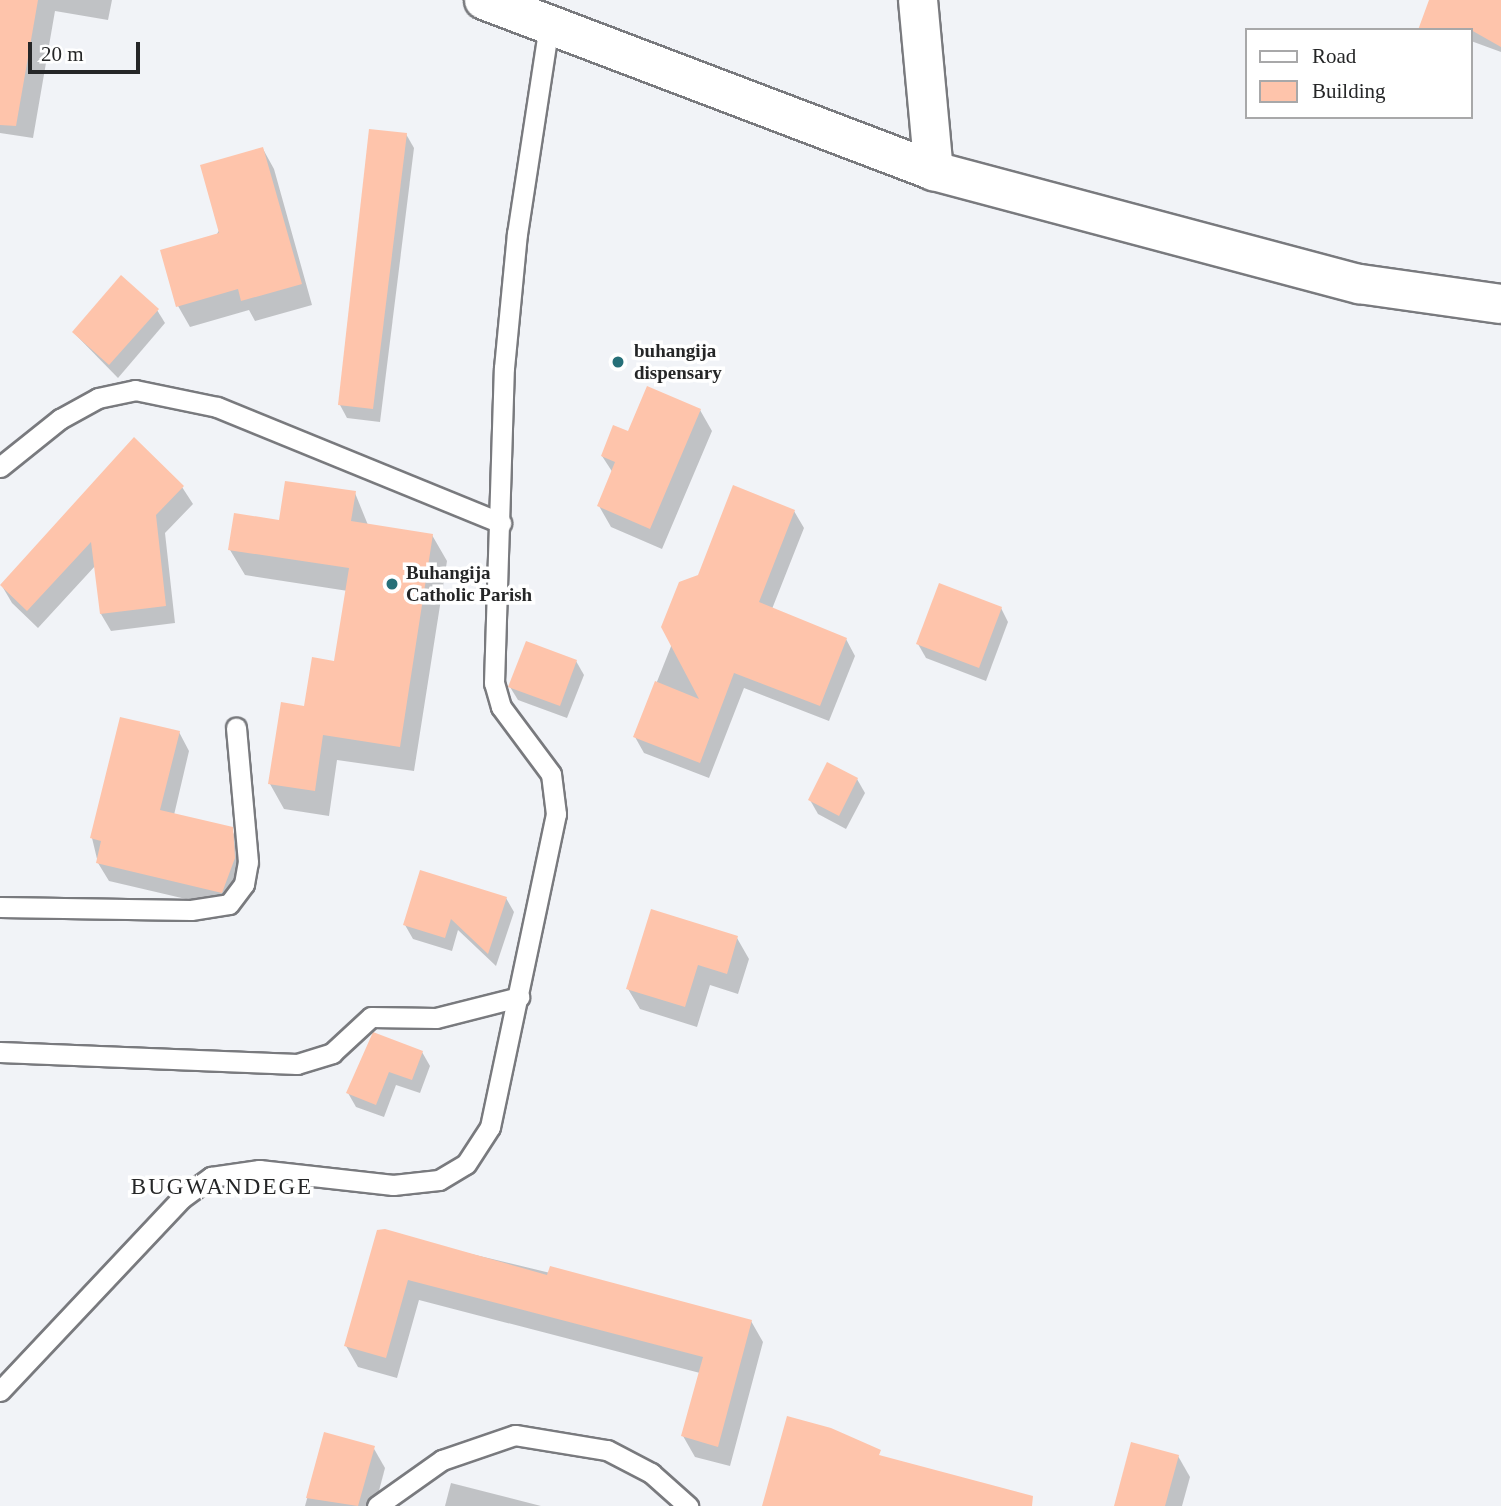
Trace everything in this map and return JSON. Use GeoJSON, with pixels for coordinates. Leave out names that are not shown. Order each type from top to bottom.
{"type":"FeatureCollection","features":[{"type":"Feature","properties":{"kind":"street"},"geometry":{"type":"LineString","coordinates":[[484,0],[934,171],[1360,284],[1501,304]]}},
{"type":"Feature","properties":{"kind":"street"},"geometry":{"type":"LineString","coordinates":[[918,0],[934,171]]}},
{"type":"Feature","properties":{"kind":"lane"},"geometry":{"type":"LineString","coordinates":[[0,1391],[182,1198],[211,1177],[259,1170],[393,1185],[458,1172],[490,1127],[519,996],[557,797],[551,774],[494,690],[517,234],[549,26]]}},
{"type":"Feature","properties":{"kind":"lane"},"geometry":{"type":"LineString","coordinates":[[0,467],[60,419],[98,398],[135,390],[216,407],[501,523]]}},
{"type":"Feature","properties":{"kind":"lane"},"geometry":{"type":"LineString","coordinates":[[0,906],[191,910],[229,904],[244,884],[248,862],[236,729]]}},
{"type":"Feature","properties":{"kind":"lane"},"geometry":{"type":"LineString","coordinates":[[0,1052],[297,1064],[332,1053],[371,1017],[436,1018],[519,996]]}},
{"type":"Feature","properties":{"kind":"lane"},"geometry":{"type":"LineString","coordinates":[[377,1506],[442,1460],[515,1435],[607,1450],[651,1473],[688,1506]]}},
{"type":"Feature","properties":{"kind":"building"},"geometry":{"type":"Polygon","coordinates":[[[0,0],[38,0],[16,126],[0,125],[0,0]]]}},
{"type":"Feature","properties":{"kind":"building"},"geometry":{"type":"Polygon","coordinates":[[[1429,0],[1501,0],[1501,47],[1473,31],[1473,28],[1419,28],[1429,0]]]}},
{"type":"Feature","properties":{"kind":"building"},"geometry":{"type":"Polygon","coordinates":[[[369,129],[407,133],[373,409],[338,405],[369,129]]]}},
{"type":"Feature","properties":{"kind":"building"},"geometry":{"type":"Polygon","coordinates":[[[263,147],[302,284],[241,301],[238,289],[176,307],[160,250],[219,233],[200,165],[263,147]]]}},
{"type":"Feature","properties":{"kind":"building"},"geometry":{"type":"Polygon","coordinates":[[[121,275],[159,309],[109,365],[72,332],[121,275]]]}},
{"type":"Feature","properties":{"kind":"building"},"geometry":{"type":"Polygon","coordinates":[[[647,386],[701,409],[650,529],[597,506],[615,462],[601,456],[613,425],[628,431],[647,386]]]}},
{"type":"Feature","properties":{"kind":"building"},"geometry":{"type":"Polygon","coordinates":[[[134,437],[184,486],[156,515],[166,606],[100,614],[91,542],[27,611],[0,585],[134,437]]]}},
{"type":"Feature","properties":{"kind":"building"},"geometry":{"type":"Polygon","coordinates":[[[285,481],[356,491],[351,521],[433,534],[400,747],[323,735],[315,791],[268,784],[281,702],[304,706],[312,657],[334,661],[349,568],[228,550],[234,513],[279,520],[285,481]]]}},
{"type":"Feature","properties":{"kind":"building"},"geometry":{"type":"Polygon","coordinates":[[[733,485],[795,510],[759,602],[847,638],[820,706],[734,673],[700,763],[633,737],[655,681],[699,699],[661,627],[679,582],[698,575],[733,485]]]}},
{"type":"Feature","properties":{"kind":"building"},"geometry":{"type":"Polygon","coordinates":[[[939,583],[1002,607],[979,668],[916,644],[939,583]]]}},
{"type":"Feature","properties":{"kind":"building"},"geometry":{"type":"Polygon","coordinates":[[[526,641],[577,660],[560,706],[508,687],[526,641]]]}},
{"type":"Feature","properties":{"kind":"building"},"geometry":{"type":"Polygon","coordinates":[[[120,717],[180,731],[160,810],[233,827],[235,858],[222,893],[96,863],[101,841],[90,838],[120,717]]]}},
{"type":"Feature","properties":{"kind":"building"},"geometry":{"type":"Polygon","coordinates":[[[827,762],[858,778],[839,816],[808,800],[827,762]]]}},
{"type":"Feature","properties":{"kind":"building"},"geometry":{"type":"Polygon","coordinates":[[[420,870],[507,897],[488,954],[451,919],[445,938],[403,925],[420,870]]]}},
{"type":"Feature","properties":{"kind":"building"},"geometry":{"type":"Polygon","coordinates":[[[651,909],[738,936],[727,974],[698,965],[685,1007],[626,989],[651,909]]]}},
{"type":"Feature","properties":{"kind":"building"},"geometry":{"type":"Polygon","coordinates":[[[373,1032],[423,1051],[412,1080],[389,1072],[376,1105],[346,1093],[373,1032]]]}},
{"type":"Feature","properties":{"kind":"building"},"geometry":{"type":"Polygon","coordinates":[[[385,1229],[547,1275],[550,1266],[752,1320],[718,1447],[681,1436],[703,1357],[408,1280],[386,1358],[344,1346],[377,1230],[385,1229]]]}},
{"type":"Feature","properties":{"kind":"building"},"geometry":{"type":"Polygon","coordinates":[[[787,1416],[831,1428],[881,1450],[879,1455],[1033,1496],[1032,1506],[762,1506],[787,1416]]]}},
{"type":"Feature","properties":{"kind":"building"},"geometry":{"type":"Polygon","coordinates":[[[324,1432],[375,1446],[358,1506],[306,1498],[324,1432]]]}},
{"type":"Feature","properties":{"kind":"building"},"geometry":{"type":"Polygon","coordinates":[[[1131,1442],[1179,1455],[1165,1506],[1114,1506],[1131,1442]]]}},
{"type":"Feature","properties":{"kind":"place","name":"buhangija dispensary"},"geometry":{"type":"Point","coordinates":[618,362]}},
{"type":"Feature","properties":{"kind":"place","name":"Buhangija Catholic Parish"},"geometry":{"type":"Point","coordinates":[392,584]}},
{"type":"Feature","properties":{"kind":"district","name":"BUGWANDEGE"},"geometry":{"type":"Point","coordinates":[222,1187]}}]}
